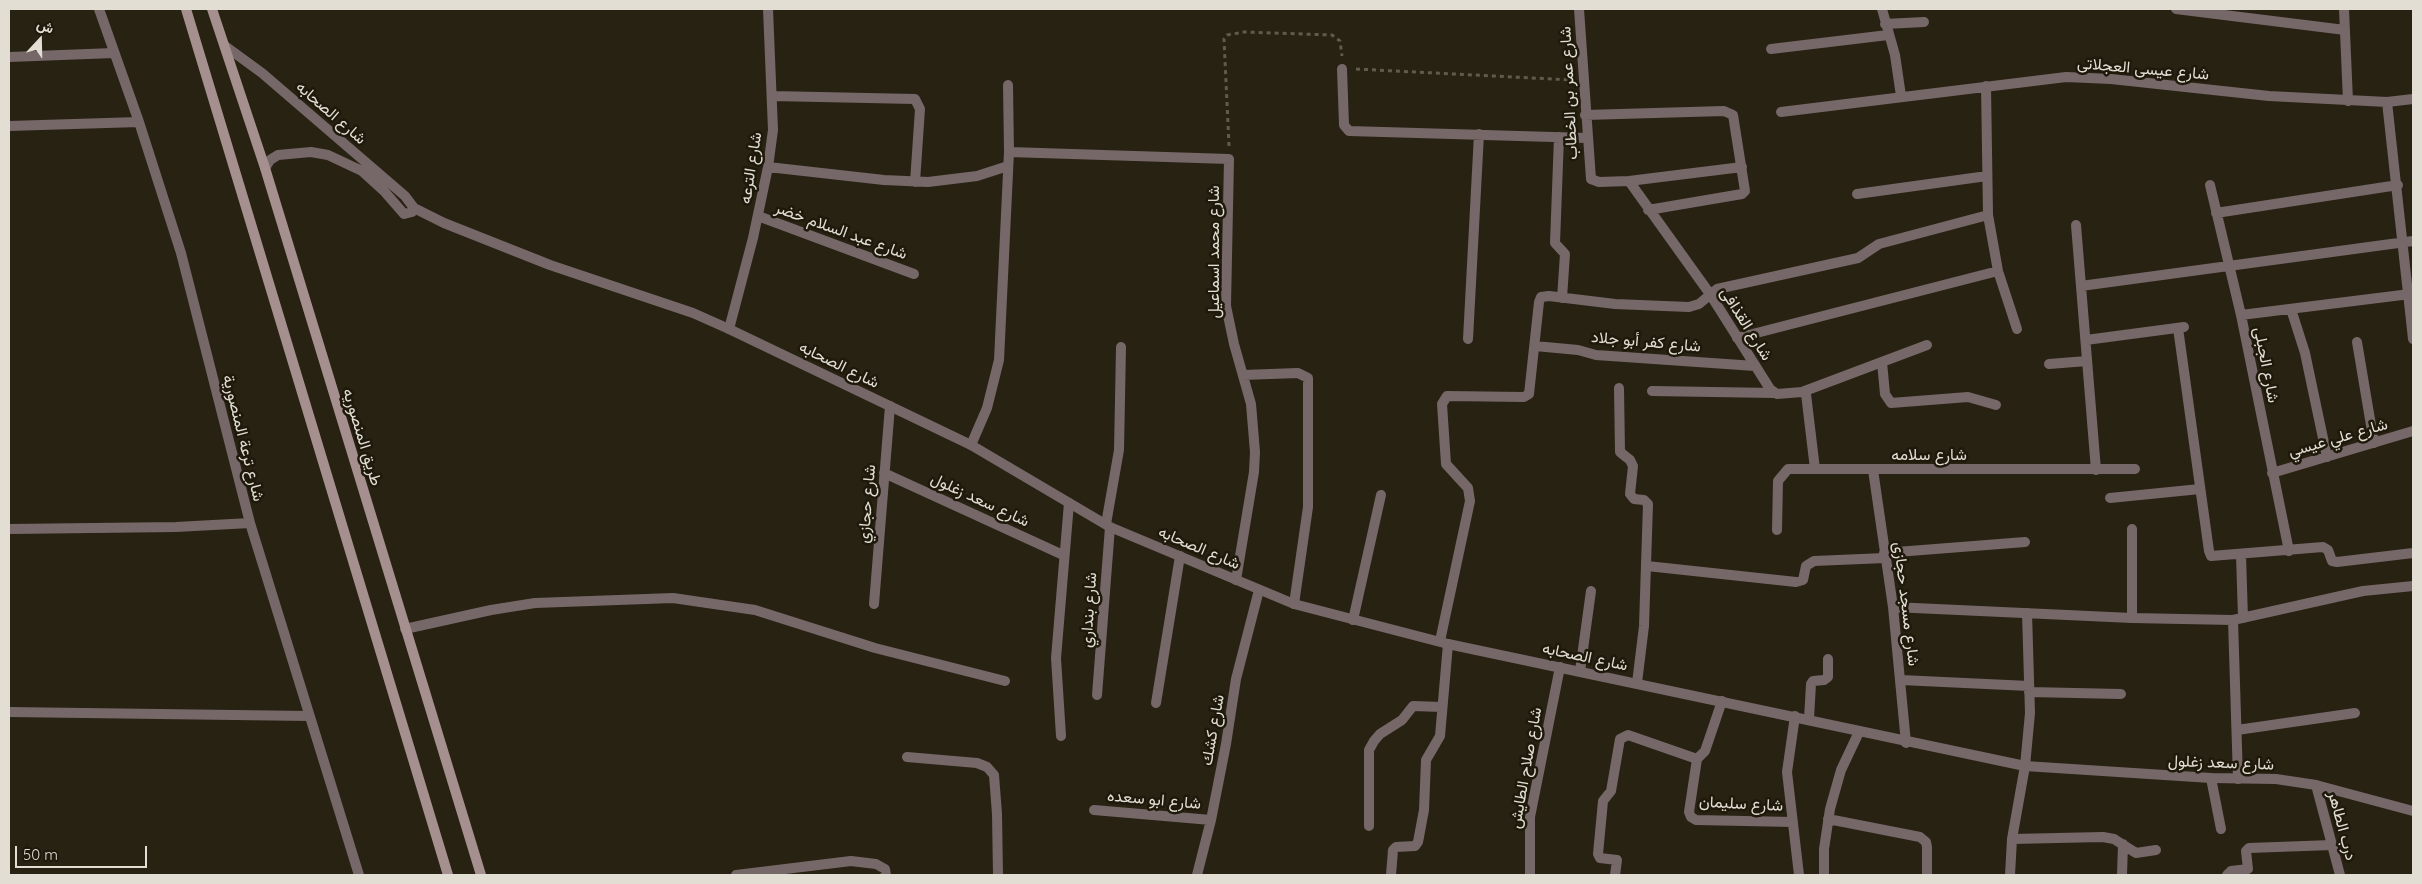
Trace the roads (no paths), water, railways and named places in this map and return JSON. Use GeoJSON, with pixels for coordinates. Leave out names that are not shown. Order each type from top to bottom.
{"type":"FeatureCollection","features":[{"type":"Feature","properties":{"kind":"main road"},"geometry":{"type":"LineString","coordinates":[[186,9],[448,875]]}},
{"type":"Feature","properties":{"kind":"main road","name":"طريق المنصوريه"},"geometry":{"type":"LineString","coordinates":[[212,9],[265,168],[481,875]]}},
{"type":"Feature","properties":{"kind":"street","name":"شارع ترعة المنصورية"},"geometry":{"type":"LineString","coordinates":[[99,9],[139,122],[181,252],[250,523],[359,875]]}},
{"type":"Feature","properties":{"kind":"street","name":"شارع الترعه"},"geometry":{"type":"LineString","coordinates":[[729,329],[758,216],[773,130],[768,9]]}},
{"type":"Feature","properties":{"kind":"street","name":"شارع عمر بن الخطاب"},"geometry":{"type":"LineString","coordinates":[[1579,9],[1589,175],[1593,181],[1630,181]]}},
{"type":"Feature","properties":{"kind":"street"},"geometry":{"type":"LineString","coordinates":[[1882,9],[1895,55],[1901,96]]}},
{"type":"Feature","properties":{"kind":"street"},"geometry":{"type":"LineString","coordinates":[[2176,9],[2210,11],[2345,30]]}},
{"type":"Feature","properties":{"kind":"street"},"geometry":{"type":"LineString","coordinates":[[2344,9],[2348,101]]}},
{"type":"Feature","properties":{"kind":"street"},"geometry":{"type":"LineString","coordinates":[[1885,24],[1924,22]]}},
{"type":"Feature","properties":{"kind":"street"},"geometry":{"type":"LineString","coordinates":[[1771,49],[1888,35]]}},
{"type":"Feature","properties":{"kind":"street","name":"شارع الصحابه"},"geometry":{"type":"LineString","coordinates":[[225,46],[262,73],[405,196],[414,208],[444,223],[550,265],[693,313],[729,329],[971,445],[1108,526],[1259,590],[1294,604],[1444,643],[1794,716],[1906,743],[2025,766]]}},
{"type":"Feature","properties":{"kind":"street"},"geometry":{"type":"LineString","coordinates":[[9,57],[114,53]]}},
{"type":"Feature","properties":{"kind":"street"},"geometry":{"type":"LineString","coordinates":[[1342,69],[1344,125],[1349,131],[1587,138]]}},
{"type":"Feature","properties":{"kind":"street","name":"شارع عيسى العجلاتى"},"geometry":{"type":"LineString","coordinates":[[1781,112],[2066,77],[2111,79],[2269,96],[2348,101],[2387,102],[2413,98]]}},
{"type":"Feature","properties":{"kind":"street"},"geometry":{"type":"LineString","coordinates":[[971,445],[987,408],[999,360],[1009,152],[1008,85]]}},
{"type":"Feature","properties":{"kind":"street"},"geometry":{"type":"LineString","coordinates":[[1986,86],[1988,215],[1998,271],[2017,329]]}},
{"type":"Feature","properties":{"kind":"street"},"geometry":{"type":"LineString","coordinates":[[772,96],[915,99],[920,109],[915,182]]}},
{"type":"Feature","properties":{"kind":"street"},"geometry":{"type":"LineString","coordinates":[[2387,102],[2398,186],[2408,242],[2413,339]]}},
{"type":"Feature","properties":{"kind":"street"},"geometry":{"type":"LineString","coordinates":[[1585,115],[1729,112],[1735,120],[1746,187],[1742,194],[1648,210]]}},
{"type":"Feature","properties":{"kind":"street"},"geometry":{"type":"LineString","coordinates":[[9,126],[139,122]]}},
{"type":"Feature","properties":{"kind":"street"},"geometry":{"type":"LineString","coordinates":[[1468,339],[1479,134]]}},
{"type":"Feature","properties":{"kind":"street"},"geometry":{"type":"LineString","coordinates":[[1559,138],[1556,243],[1565,254],[1562,298]]}},
{"type":"Feature","properties":{"kind":"street","name":"شارع الصحابه"},"geometry":{"type":"LineString","coordinates":[[265,168],[270,160],[278,155],[310,152],[328,155],[362,171],[384,191],[404,214],[412,212],[414,208]]}},
{"type":"Feature","properties":{"kind":"street","name":"شارع محمد اسماعيل"},"geometry":{"type":"LineString","coordinates":[[1009,152],[1229,159],[1226,306],[1251,404],[1254,472],[1236,580]]}},
{"type":"Feature","properties":{"kind":"street"},"geometry":{"type":"LineString","coordinates":[[768,167],[915,182],[961,179],[1008,166]]}},
{"type":"Feature","properties":{"kind":"street"},"geometry":{"type":"LineString","coordinates":[[1630,181],[1742,167]]}},
{"type":"Feature","properties":{"kind":"street"},"geometry":{"type":"LineString","coordinates":[[1857,194],[1987,176]]}},
{"type":"Feature","properties":{"kind":"street","name":"شارع القذافى"},"geometry":{"type":"LineString","coordinates":[[1630,181],[1648,210],[1710,294],[1774,393]]}},
{"type":"Feature","properties":{"kind":"street","name":"شارع الجبلى"},"geometry":{"type":"LineString","coordinates":[[2210,185],[2241,315],[2289,551]]}},
{"type":"Feature","properties":{"kind":"street"},"geometry":{"type":"LineString","coordinates":[[2216,213],[2398,186]]}},
{"type":"Feature","properties":{"kind":"street"},"geometry":{"type":"LineString","coordinates":[[1391,875],[1393,850],[1396,847],[1415,846],[1418,842],[1424,810],[1426,760],[1440,736],[1444,643],[1470,501],[1468,488],[1446,464],[1442,404],[1444,398],[1454,395],[1527,396],[1530,392],[1539,302],[1544,295],[1615,304],[1683,307],[1699,304],[1717,289],[1858,258],[1879,244],[1988,215]]}},
{"type":"Feature","properties":{"kind":"street","name":"شارع عبد السلام خضر"},"geometry":{"type":"LineString","coordinates":[[758,216],[914,274]]}},
{"type":"Feature","properties":{"kind":"street"},"geometry":{"type":"LineString","coordinates":[[2076,226],[2096,470]]}},
{"type":"Feature","properties":{"kind":"street"},"geometry":{"type":"LineString","coordinates":[[2081,286],[2408,242]]}},
{"type":"Feature","properties":{"kind":"street"},"geometry":{"type":"LineString","coordinates":[[1737,338],[1998,271]]}},
{"type":"Feature","properties":{"kind":"street"},"geometry":{"type":"LineString","coordinates":[[2241,315],[2410,294]]}},
{"type":"Feature","properties":{"kind":"street"},"geometry":{"type":"LineString","coordinates":[[2291,309],[2304,353],[2327,456]]}},
{"type":"Feature","properties":{"kind":"street"},"geometry":{"type":"LineString","coordinates":[[2086,340],[2181,327],[2209,554],[2214,557],[2323,547],[2328,550],[2332,561],[2337,562],[2413,553]]}},
{"type":"Feature","properties":{"kind":"street"},"geometry":{"type":"LineString","coordinates":[[2357,342],[2374,442]]}},
{"type":"Feature","properties":{"kind":"street"},"geometry":{"type":"LineString","coordinates":[[1652,391],[1802,392],[1927,345]]}},
{"type":"Feature","properties":{"kind":"street","name":"شارع كفر أبو جلاد"},"geometry":{"type":"LineString","coordinates":[[1535,346],[1578,350],[1596,355],[1755,366]]}},
{"type":"Feature","properties":{"kind":"street","name":"شارع بنداري"},"geometry":{"type":"LineString","coordinates":[[1097,695],[1108,526],[1119,450],[1121,347]]}},
{"type":"Feature","properties":{"kind":"street"},"geometry":{"type":"LineString","coordinates":[[2049,364],[2087,361]]}},
{"type":"Feature","properties":{"kind":"street"},"geometry":{"type":"LineString","coordinates":[[1882,362],[1885,394],[1891,403],[1968,397],[1996,405]]}},
{"type":"Feature","properties":{"kind":"street"},"geometry":{"type":"LineString","coordinates":[[1243,375],[1298,373],[1308,378],[1307,513],[1294,604]]}},
{"type":"Feature","properties":{"kind":"street"},"geometry":{"type":"LineString","coordinates":[[1619,388],[1620,452],[1630,460],[1633,466],[1630,494],[1634,499],[1644,500],[1648,504],[1644,626],[1637,683]]}},
{"type":"Feature","properties":{"kind":"street"},"geometry":{"type":"LineString","coordinates":[[1802,392],[1807,396],[1815,469]]}},
{"type":"Feature","properties":{"kind":"street","name":"شارع حجازي"},"geometry":{"type":"LineString","coordinates":[[874,604],[890,406]]}},
{"type":"Feature","properties":{"kind":"street","name":"شارع علي عيسي"},"geometry":{"type":"LineString","coordinates":[[2272,473],[2413,431]]}},
{"type":"Feature","properties":{"kind":"street","name":"شارع سلامه"},"geometry":{"type":"LineString","coordinates":[[1777,530],[1778,481],[1788,469],[2135,469]]}},
{"type":"Feature","properties":{"kind":"street","name":"شارع مسجد حجازى"},"geometry":{"type":"LineString","coordinates":[[1873,470],[1893,607],[1906,743]]}},
{"type":"Feature","properties":{"kind":"street","name":"شارع سعد زغلول"},"geometry":{"type":"LineString","coordinates":[[884,473],[1063,555]]}},
{"type":"Feature","properties":{"kind":"street"},"geometry":{"type":"LineString","coordinates":[[2110,498],[2200,489]]}},
{"type":"Feature","properties":{"kind":"street"},"geometry":{"type":"LineString","coordinates":[[1353,620],[1381,495]]}},
{"type":"Feature","properties":{"kind":"street"},"geometry":{"type":"LineString","coordinates":[[1061,736],[1056,658],[1063,555],[1069,503]]}},
{"type":"Feature","properties":{"kind":"street"},"geometry":{"type":"LineString","coordinates":[[9,529],[176,527],[250,523]]}},
{"type":"Feature","properties":{"kind":"street"},"geometry":{"type":"LineString","coordinates":[[2132,529],[2132,618]]}},
{"type":"Feature","properties":{"kind":"street"},"geometry":{"type":"LineString","coordinates":[[1647,566],[1796,582],[1802,580],[1806,566],[1814,561],[2025,542]]}},
{"type":"Feature","properties":{"kind":"street"},"geometry":{"type":"LineString","coordinates":[[2238,778],[2238,619],[2242,555]]}},
{"type":"Feature","properties":{"kind":"street"},"geometry":{"type":"LineString","coordinates":[[1156,703],[1180,556]]}},
{"type":"Feature","properties":{"kind":"street"},"geometry":{"type":"LineString","coordinates":[[1893,607],[2132,618],[2238,619],[2363,591],[2413,586]]}},
{"type":"Feature","properties":{"kind":"street","name":"شارع كشك"},"geometry":{"type":"LineString","coordinates":[[1197,875],[1211,820],[1226,744],[1236,679],[1259,590]]}},
{"type":"Feature","properties":{"kind":"street"},"geometry":{"type":"LineString","coordinates":[[1580,671],[1591,591]]}},
{"type":"Feature","properties":{"kind":"street"},"geometry":{"type":"LineString","coordinates":[[405,628],[490,610],[535,603],[673,598],[755,610],[876,648],[1005,681]]}},
{"type":"Feature","properties":{"kind":"street"},"geometry":{"type":"LineString","coordinates":[[2010,875],[2012,839],[2025,766],[2030,713],[2027,613]]}},
{"type":"Feature","properties":{"kind":"street"},"geometry":{"type":"LineString","coordinates":[[1809,720],[1811,684],[1828,677],[1828,659]]}},
{"type":"Feature","properties":{"kind":"street","name":"شارع صلاح الطايش"},"geometry":{"type":"LineString","coordinates":[[1530,875],[1530,817],[1560,667]]}},
{"type":"Feature","properties":{"kind":"street"},"geometry":{"type":"LineString","coordinates":[[1900,680],[2121,694]]}},
{"type":"Feature","properties":{"kind":"street","name":"شارع سليمان"},"geometry":{"type":"LineString","coordinates":[[1722,701],[1705,751],[1697,759],[1689,812],[1693,819],[1793,822]]}},
{"type":"Feature","properties":{"kind":"street"},"geometry":{"type":"LineString","coordinates":[[1370,826],[1369,750],[1374,741],[1380,734],[1397,724],[1412,706],[1442,707]]}},
{"type":"Feature","properties":{"kind":"street"},"geometry":{"type":"LineString","coordinates":[[9,712],[309,716]]}},
{"type":"Feature","properties":{"kind":"street"},"geometry":{"type":"LineString","coordinates":[[2237,730],[2355,713]]}},
{"type":"Feature","properties":{"kind":"street"},"geometry":{"type":"LineString","coordinates":[[1794,716],[1787,772],[1799,875]]}},
{"type":"Feature","properties":{"kind":"street"},"geometry":{"type":"LineString","coordinates":[[1824,875],[1824,849],[1828,819],[1841,770],[1859,732]]}},
{"type":"Feature","properties":{"kind":"street"},"geometry":{"type":"LineString","coordinates":[[1615,875],[1617,860],[1600,858],[1598,854],[1603,802],[1610,791],[1620,739],[1628,735],[1697,759]]}},
{"type":"Feature","properties":{"kind":"street"},"geometry":{"type":"LineString","coordinates":[[907,756],[977,763],[987,766],[994,775],[998,875]]}},
{"type":"Feature","properties":{"kind":"street","name":"شارع سعد زغلول"},"geometry":{"type":"LineString","coordinates":[[2025,766],[2212,778],[2276,779],[2316,785],[2413,811]]}},
{"type":"Feature","properties":{"kind":"street"},"geometry":{"type":"LineString","coordinates":[[2212,778],[2221,829]]}},
{"type":"Feature","properties":{"kind":"street","name":"درب الطاهر"},"geometry":{"type":"LineString","coordinates":[[2316,785],[2340,875]]}},
{"type":"Feature","properties":{"kind":"street","name":"شارع ابو سعده"},"geometry":{"type":"LineString","coordinates":[[1094,810],[1211,820]]}},
{"type":"Feature","properties":{"kind":"street"},"geometry":{"type":"LineString","coordinates":[[1828,819],[1920,837],[1926,842],[1928,847],[1927,875]]}},
{"type":"Feature","properties":{"kind":"street"},"geometry":{"type":"LineString","coordinates":[[2012,839],[2103,836],[2114,839],[2136,853],[2156,850]]}},
{"type":"Feature","properties":{"kind":"street"},"geometry":{"type":"LineString","coordinates":[[2122,875],[2123,844]]}},
{"type":"Feature","properties":{"kind":"street"},"geometry":{"type":"LineString","coordinates":[[2227,875],[2231,871],[2248,869],[2246,851],[2249,848],[2332,845]]}},
{"type":"Feature","properties":{"kind":"street"},"geometry":{"type":"LineString","coordinates":[[736,875],[851,861],[876,864],[885,869],[886,875]]}}]}
